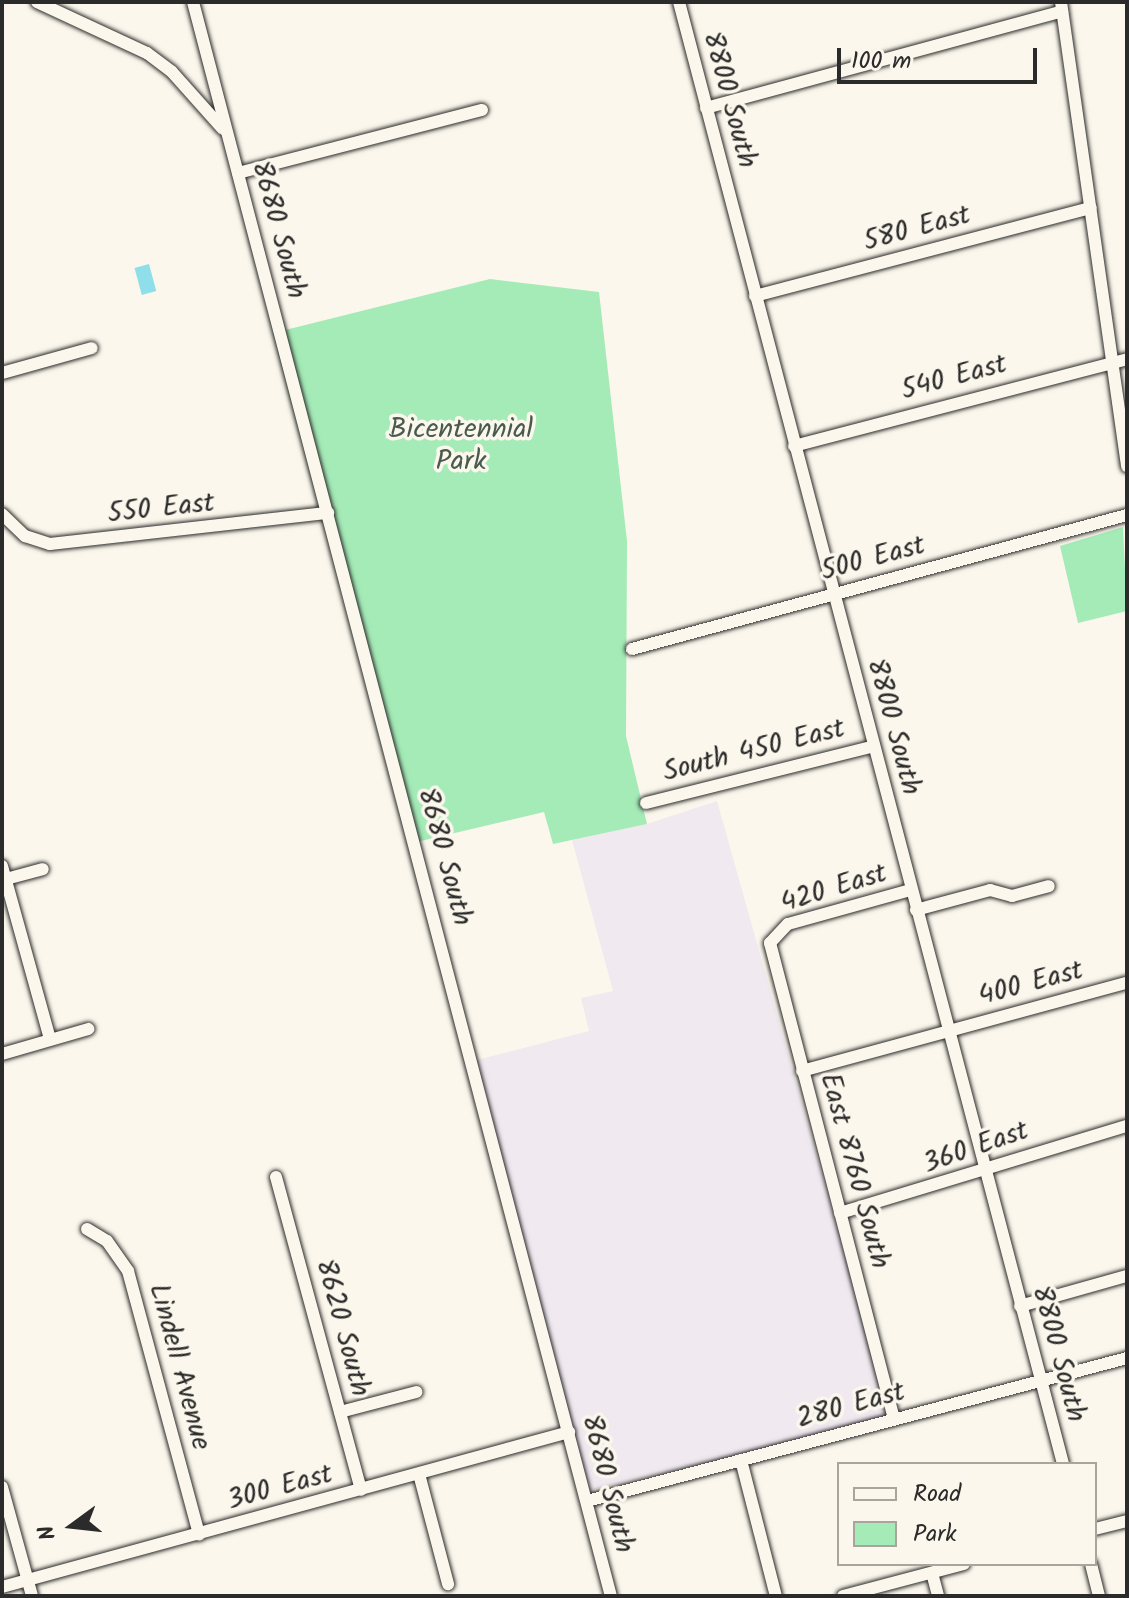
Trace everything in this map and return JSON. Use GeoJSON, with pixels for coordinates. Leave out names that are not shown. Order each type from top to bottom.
{"type":"FeatureCollection","features":[{"type":"Feature","properties":{"kind":"street"},"geometry":{"type":"LineString","coordinates":[[37,2],[147,53],[181,81],[225,131]]}},
{"type":"Feature","properties":{"kind":"street","name":"8800 South"},"geometry":{"type":"LineString","coordinates":[[679,2],[1062,1462]]}},
{"type":"Feature","properties":{"kind":"street","name":"8680 South"},"geometry":{"type":"LineString","coordinates":[[194,3],[225,131],[611,1596]]}},
{"type":"Feature","properties":{"kind":"street"},"geometry":{"type":"LineString","coordinates":[[706,108],[1062,7],[1127,466]]}},
{"type":"Feature","properties":{"kind":"street"},"geometry":{"type":"LineString","coordinates":[[238,173],[482,110]]}},
{"type":"Feature","properties":{"kind":"street","name":"580 East"},"geometry":{"type":"LineString","coordinates":[[755,296],[1091,208]]}},
{"type":"Feature","properties":{"kind":"street"},"geometry":{"type":"LineString","coordinates":[[2,373],[92,348]]}},
{"type":"Feature","properties":{"kind":"street","name":"540 East"},"geometry":{"type":"LineString","coordinates":[[794,446],[1127,359]]}},
{"type":"Feature","properties":{"kind":"street","name":"550 East"},"geometry":{"type":"LineString","coordinates":[[4,517],[25,536],[50,544],[328,513]]}},
{"type":"Feature","properties":{"kind":"street","name":"500 East"},"geometry":{"type":"LineString","coordinates":[[632,649],[1127,515]]}},
{"type":"Feature","properties":{"kind":"street","name":"South 450 East"},"geometry":{"type":"LineString","coordinates":[[646,803],[874,746]]}},
{"type":"Feature","properties":{"kind":"street"},"geometry":{"type":"LineString","coordinates":[[43,869],[4,872],[50,1039]]}},
{"type":"Feature","properties":{"kind":"street"},"geometry":{"type":"LineString","coordinates":[[916,910],[990,890],[1012,896],[1049,886]]}},
{"type":"Feature","properties":{"kind":"street","name":"420 East"},"geometry":{"type":"LineString","coordinates":[[772,935],[788,924],[911,890]]}},
{"type":"Feature","properties":{"kind":"street","name":"East 8760 South"},"geometry":{"type":"LineString","coordinates":[[772,935],[771,952],[894,1419]]}},
{"type":"Feature","properties":{"kind":"street","name":"400 East"},"geometry":{"type":"LineString","coordinates":[[802,1071],[1127,983]]}},
{"type":"Feature","properties":{"kind":"street"},"geometry":{"type":"LineString","coordinates":[[2,1054],[88,1029]]}},
{"type":"Feature","properties":{"kind":"street","name":"360 East"},"geometry":{"type":"LineString","coordinates":[[840,1213],[961,1180],[983,1168],[1127,1126]]}},
{"type":"Feature","properties":{"kind":"street","name":"8620 South"},"geometry":{"type":"LineString","coordinates":[[276,1177],[361,1490]]}},
{"type":"Feature","properties":{"kind":"street","name":"Lindell Avenue"},"geometry":{"type":"LineString","coordinates":[[87,1229],[107,1241],[128,1271],[199,1535]]}},
{"type":"Feature","properties":{"kind":"street"},"geometry":{"type":"LineString","coordinates":[[1020,1306],[1127,1276]]}},
{"type":"Feature","properties":{"kind":"street","name":"280 East"},"geometry":{"type":"LineString","coordinates":[[587,1501],[1127,1358]]}},
{"type":"Feature","properties":{"kind":"street"},"geometry":{"type":"LineString","coordinates":[[340,1412],[416,1392]]}},
{"type":"Feature","properties":{"kind":"street","name":"300 East"},"geometry":{"type":"LineString","coordinates":[[2,1587],[569,1432]]}},
{"type":"Feature","properties":{"kind":"street"},"geometry":{"type":"LineString","coordinates":[[741,1460],[776,1596]]}},
{"type":"Feature","properties":{"kind":"street"},"geometry":{"type":"LineString","coordinates":[[419,1474],[448,1584]]}},
{"type":"Feature","properties":{"kind":"street"},"geometry":{"type":"LineString","coordinates":[[2,1487],[32,1596]]}},
{"type":"Feature","properties":{"kind":"street"},"geometry":{"type":"LineString","coordinates":[[1097,1528],[1127,1521]]}},
{"type":"Feature","properties":{"kind":"street"},"geometry":{"type":"LineString","coordinates":[[843,1596],[957,1566]]}},
{"type":"Feature","properties":{"kind":"street"},"geometry":{"type":"LineString","coordinates":[[1092,1566],[1099,1596]]}},
{"type":"Feature","properties":{"kind":"street"},"geometry":{"type":"LineString","coordinates":[[932,1573],[938,1596]]}},
{"type":"Feature","properties":{"kind":"shaded area"},"geometry":{"type":"Polygon","coordinates":[[[717,801],[891,1420],[578,1493],[465,1063],[589,1031],[581,998],[613,991],[572,840],[647,824],[717,801]]]}},
{"type":"Feature","properties":{"kind":"green space","name":"Bicentennial Park"},"geometry":{"type":"Polygon","coordinates":[[[490,279],[599,292],[627,541],[626,736],[647,824],[553,844],[544,812],[408,844],[273,333],[490,279]]]}},
{"type":"Feature","properties":{"kind":"green space"},"geometry":{"type":"Polygon","coordinates":[[[1123,527],[1127,611],[1078,623],[1060,546],[1123,527]]]}},
{"type":"Feature","properties":{"kind":"water"},"geometry":{"type":"Polygon","coordinates":[[[149,264],[156,291],[142,295],[135,268],[149,264]]]}}]}
